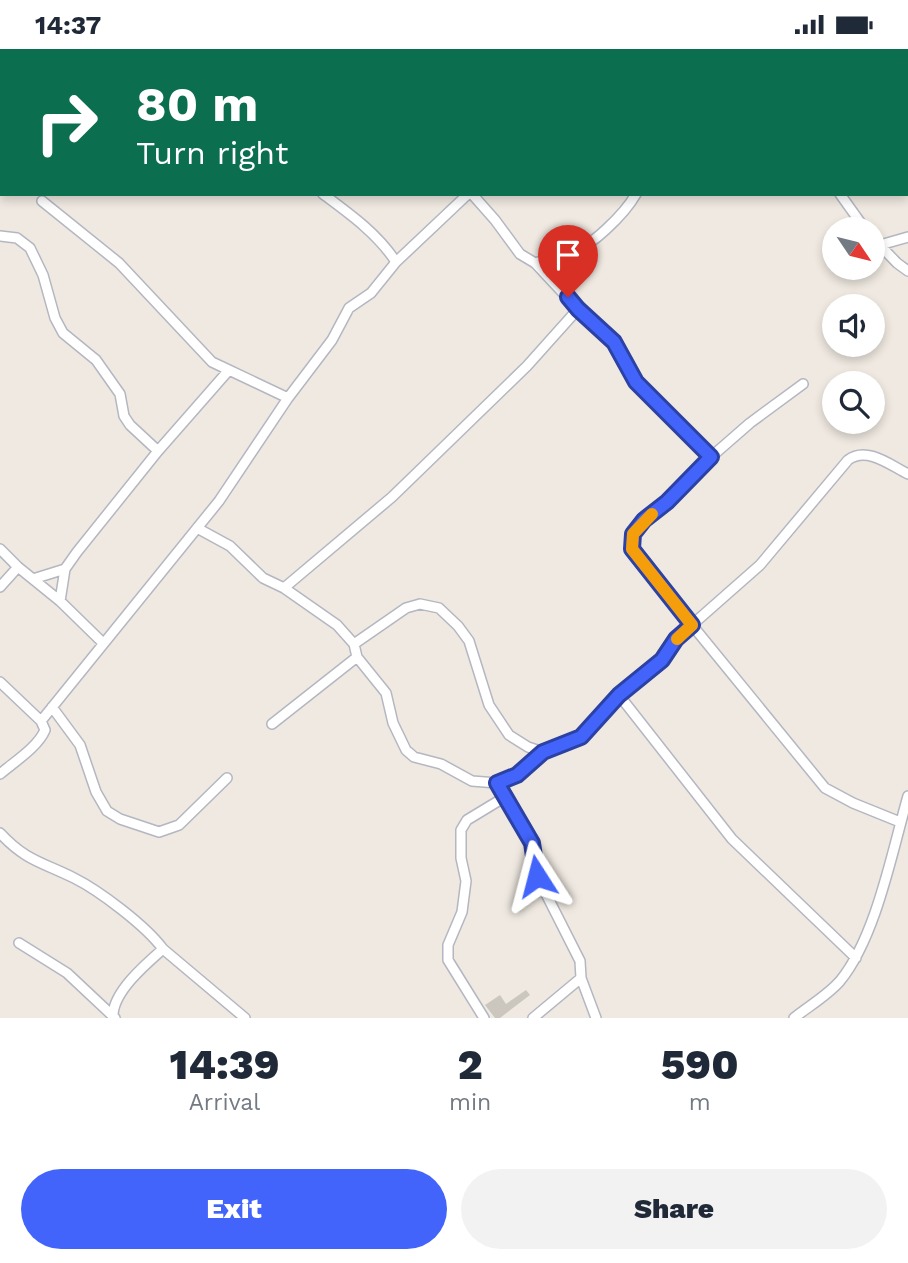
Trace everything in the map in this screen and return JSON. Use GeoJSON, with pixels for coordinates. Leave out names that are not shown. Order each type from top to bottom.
{"type":"FeatureCollection","features":[{"type":"Feature","properties":{"kind":"street"},"geometry":{"type":"LineString","coordinates":[[326,196],[373,234],[396,262]]}},
{"type":"Feature","properties":{"kind":"street"},"geometry":{"type":"LineString","coordinates":[[41,721],[219,501],[288,398],[332,339],[349,308],[371,293],[396,262],[468,196]]}},
{"type":"Feature","properties":{"kind":"street"},"geometry":{"type":"LineString","coordinates":[[472,196],[495,220],[520,254],[535,263],[578,309],[614,342],[636,382],[711,457]]}},
{"type":"Feature","properties":{"kind":"street"},"geometry":{"type":"LineString","coordinates":[[535,263],[568,255],[587,245],[622,213],[635,196]]}},
{"type":"Feature","properties":{"kind":"street"},"geometry":{"type":"LineString","coordinates":[[841,196],[856,217]]}},
{"type":"Feature","properties":{"kind":"street"},"geometry":{"type":"LineString","coordinates":[[42,201],[119,263],[212,362],[288,398]]}},
{"type":"Feature","properties":{"kind":"street"},"geometry":{"type":"LineString","coordinates":[[0,236],[17,238],[30,248],[43,275],[55,318],[64,333],[96,360],[120,394],[124,416],[130,425],[159,451]]}},
{"type":"Feature","properties":{"kind":"street"},"geometry":{"type":"LineString","coordinates":[[886,240],[908,237]]}},
{"type":"Feature","properties":{"kind":"street"},"geometry":{"type":"LineString","coordinates":[[886,251],[908,271]]}},
{"type":"Feature","properties":{"kind":"street"},"geometry":{"type":"LineString","coordinates":[[284,588],[392,497],[527,366],[578,309]]}},
{"type":"Feature","properties":{"kind":"street"},"geometry":{"type":"LineString","coordinates":[[60,601],[65,569],[159,451],[229,370]]}},
{"type":"Feature","properties":{"kind":"street"},"geometry":{"type":"LineString","coordinates":[[803,384],[750,423],[711,457],[667,502],[644,520],[633,534],[632,549],[825,787],[853,803],[900,822]]}},
{"type":"Feature","properties":{"kind":"street"},"geometry":{"type":"LineString","coordinates":[[197,529],[230,546],[263,578],[284,588],[324,615],[354,645],[357,657],[386,693],[393,723],[406,750],[414,757],[441,764],[472,781],[497,783],[517,775],[543,752],[581,737],[619,695],[662,660],[676,639],[760,565],[848,460],[856,454],[867,454],[908,474]]}},
{"type":"Feature","properties":{"kind":"street"},"geometry":{"type":"LineString","coordinates":[[0,549],[103,643]]}},
{"type":"Feature","properties":{"kind":"street"},"geometry":{"type":"LineString","coordinates":[[0,587],[18,567]]}},
{"type":"Feature","properties":{"kind":"street"},"geometry":{"type":"LineString","coordinates":[[33,579],[65,569]]}},
{"type":"Feature","properties":{"kind":"street"},"geometry":{"type":"LineString","coordinates":[[354,645],[406,608],[420,604],[439,608],[469,641],[489,705],[509,734],[528,747],[543,752]]}},
{"type":"Feature","properties":{"kind":"street"},"geometry":{"type":"LineString","coordinates":[[272,724],[357,657]]}},
{"type":"Feature","properties":{"kind":"street"},"geometry":{"type":"LineString","coordinates":[[0,682],[41,721],[45,730],[43,735],[0,774]]}},
{"type":"Feature","properties":{"kind":"street"},"geometry":{"type":"LineString","coordinates":[[619,695],[732,839],[856,958]]}},
{"type":"Feature","properties":{"kind":"street"},"geometry":{"type":"LineString","coordinates":[[52,706],[80,745],[96,792],[107,811],[120,819],[159,832],[169,829],[179,825],[226,778]]}},
{"type":"Feature","properties":{"kind":"street"},"geometry":{"type":"LineString","coordinates":[[497,783],[532,843],[537,876],[580,961],[580,978],[596,1018]]}},
{"type":"Feature","properties":{"kind":"street"},"geometry":{"type":"LineString","coordinates":[[794,1018],[838,983],[856,958],[867,935],[908,796]]}},
{"type":"Feature","properties":{"kind":"street"},"geometry":{"type":"LineString","coordinates":[[484,1018],[448,960],[448,945],[462,912],[466,881],[461,858],[461,830],[467,820],[505,797]]}},
{"type":"Feature","properties":{"kind":"street"},"geometry":{"type":"LineString","coordinates":[[0,833],[34,862],[74,878],[130,916],[153,935],[163,949],[245,1018]]}},
{"type":"Feature","properties":{"kind":"street"},"geometry":{"type":"LineString","coordinates":[[19,943],[67,973],[114,1016]]}},
{"type":"Feature","properties":{"kind":"street"},"geometry":{"type":"LineString","coordinates":[[114,1016],[117,1001],[137,971],[163,949]]}},
{"type":"Feature","properties":{"kind":"street"},"geometry":{"type":"LineString","coordinates":[[533,1018],[580,978]]}},
{"type":"Feature","properties":{"kind":"building"},"geometry":{"type":"Polygon","coordinates":[[[526,990],[530,995],[500,1018],[495,1018],[485,1005],[500,995],[506,1004],[526,990]]]}},
{"type":"Feature","properties":{"kind":"slow traffic"},"geometry":{"type":"LineString","coordinates":[[652,514],[633,534],[632,549],[692,625],[677,639]]}},
{"type":"Feature","properties":{"kind":"route"},"geometry":{"type":"LineString","coordinates":[[537,876],[532,843],[497,783],[517,775],[543,752],[581,737],[594,725],[603,710],[662,660],[676,639],[692,625],[632,549],[633,534],[644,520],[667,502],[711,457],[636,382],[614,342],[568,297]]}}]}
